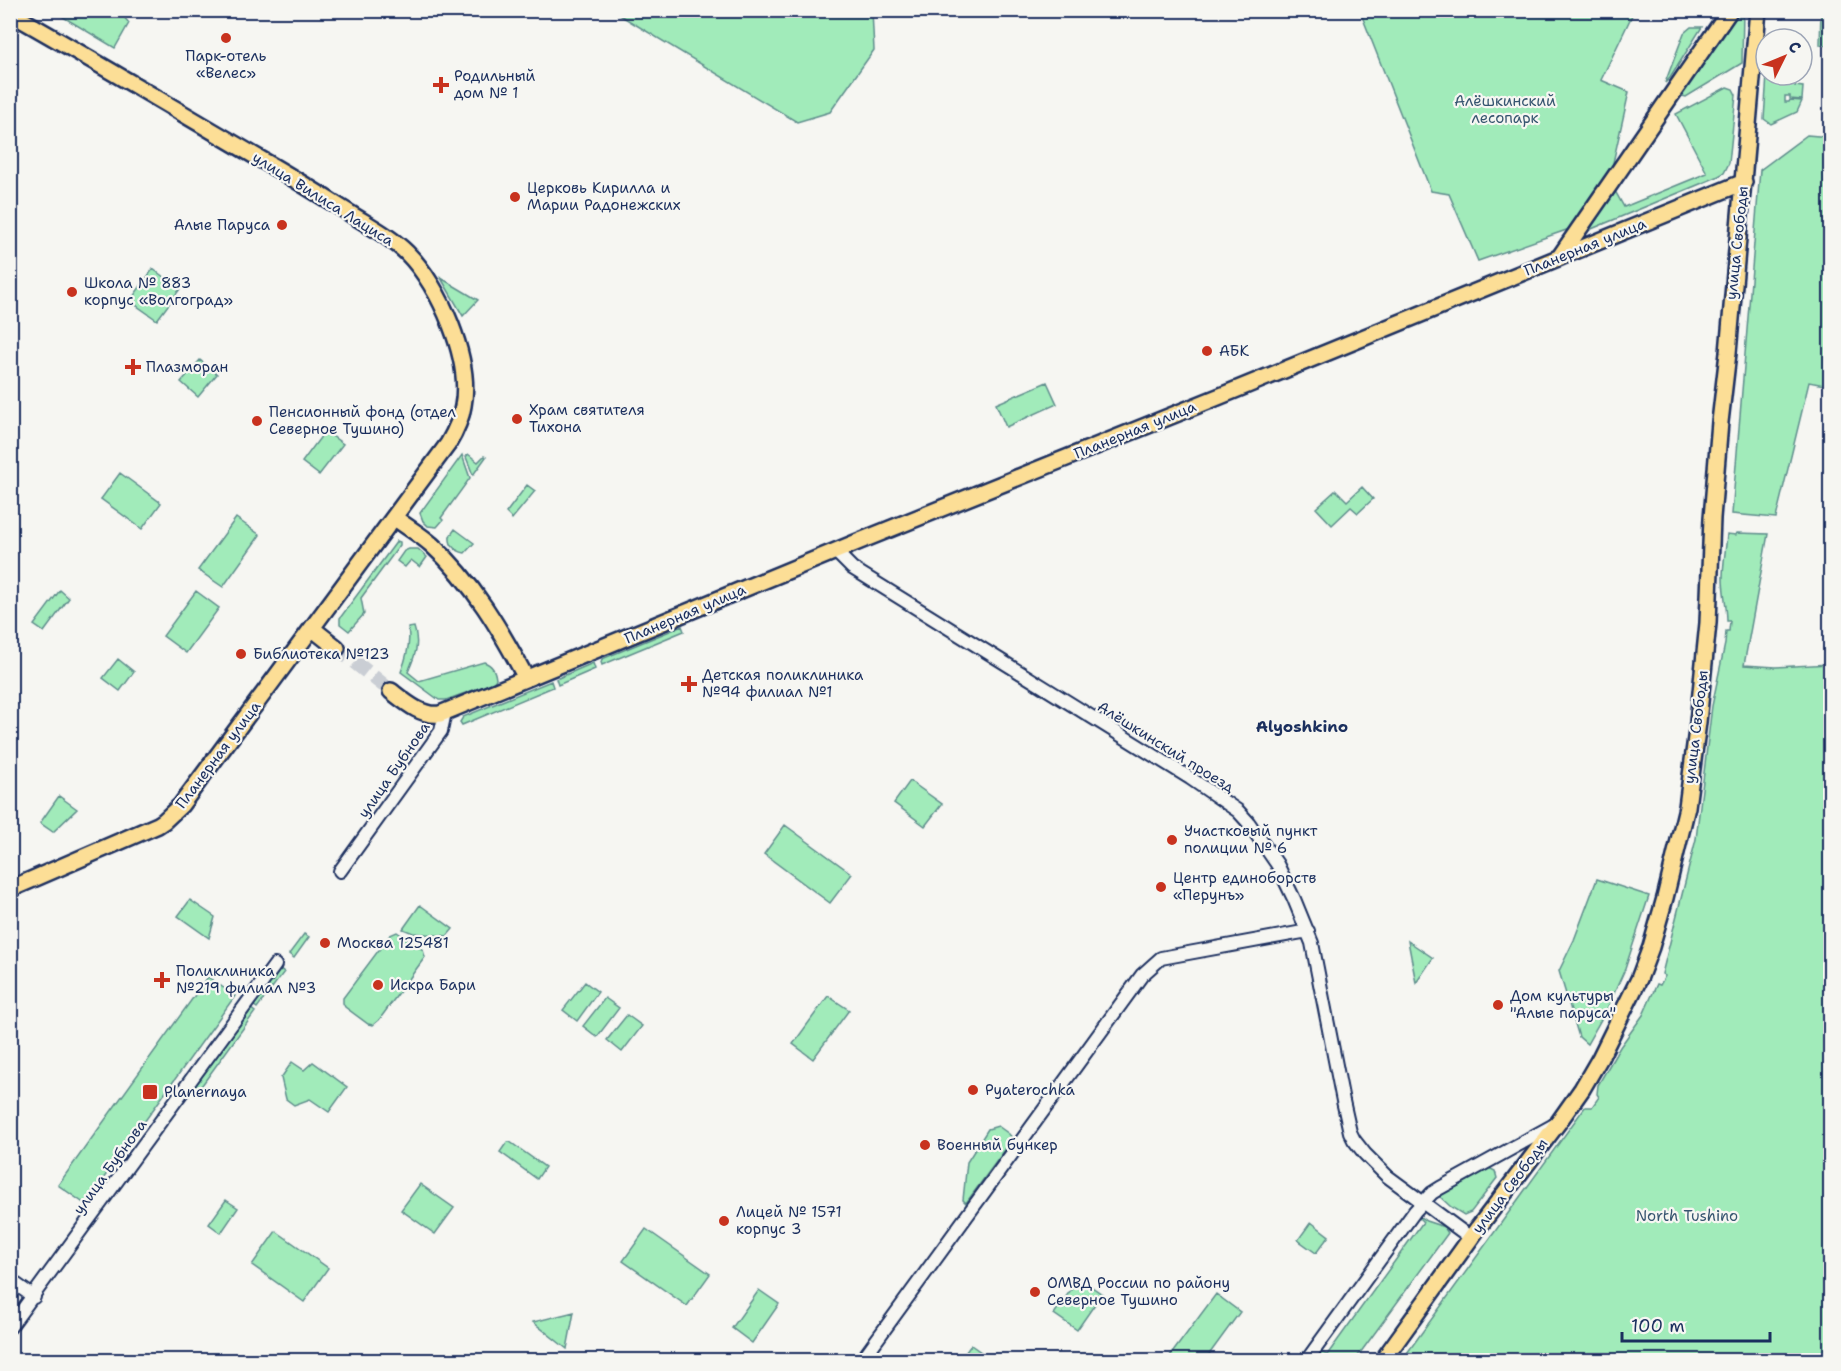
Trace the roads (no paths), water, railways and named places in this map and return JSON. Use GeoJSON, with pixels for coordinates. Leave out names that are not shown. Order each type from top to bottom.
{"type":"FeatureCollection","features":[{"type":"Feature","properties":{"kind":"main road"},"geometry":{"type":"LineString","coordinates":[[1559,258],[1730,10]]}},
{"type":"Feature","properties":{"kind":"main road","name":"улица Свободы"},"geometry":{"type":"LineString","coordinates":[[1383,1360],[1578,1095],[1600,1058],[1639,979],[1665,898],[1687,807],[1695,751],[1708,623],[1712,518],[1719,434],[1744,182],[1758,10]]}},
{"type":"Feature","properties":{"kind":"main road","name":"улица Вилиса Лациса"},"geometry":{"type":"LineString","coordinates":[[10,13],[286,174],[394,242],[413,259],[434,290],[454,330],[464,370],[464,406],[459,423],[448,444],[394,518]]}},
{"type":"Feature","properties":{"kind":"main road","name":"Планерная улица"},"geometry":{"type":"LineString","coordinates":[[445,712],[1744,182]]}},
{"type":"Feature","properties":{"kind":"main road"},"geometry":{"type":"LineString","coordinates":[[394,518],[431,544],[457,571],[490,615],[526,678]]}},
{"type":"Feature","properties":{"kind":"main road","name":"Планерная улица"},"geometry":{"type":"LineString","coordinates":[[10,889],[164,821],[181,805],[394,518]]}},
{"type":"Feature","properties":{"kind":"main road"},"geometry":{"type":"LineString","coordinates":[[313,629],[337,648]]}},
{"type":"Feature","properties":{"kind":"main road"},"geometry":{"type":"LineString","coordinates":[[391,691],[422,711],[435,715],[445,712]]}},
{"type":"Feature","properties":{"kind":"street","name":"Алёшкинский проезд"},"geometry":{"type":"LineString","coordinates":[[835,551],[852,568],[1190,778],[1238,811],[1254,829],[1277,864],[1312,943],[1350,1132],[1354,1140],[1387,1176],[1471,1238]]}},
{"type":"Feature","properties":{"kind":"street","name":"улица Бубнова"},"geometry":{"type":"LineString","coordinates":[[340,872],[441,731],[445,712]]}},
{"type":"Feature","properties":{"kind":"street"},"geometry":{"type":"LineString","coordinates":[[862,1360],[1142,975],[1161,958],[1308,932]]}},
{"type":"Feature","properties":{"kind":"street","name":"улица Бубнова"},"geometry":{"type":"LineString","coordinates":[[10,1327],[275,965]]}},
{"type":"Feature","properties":{"kind":"street"},"geometry":{"type":"LineString","coordinates":[[1307,1360],[1415,1211],[1432,1193],[1558,1123]]}},
{"type":"Feature","properties":{"kind":"street"},"geometry":{"type":"LineString","coordinates":[[10,1280],[34,1297]]}},
{"type":"Feature","properties":{"kind":"tunnel"},"geometry":{"type":"LineString","coordinates":[[337,648],[391,691]]}},
{"type":"Feature","properties":{"kind":"place","name":"Парк-отель «Велес»"},"geometry":{"type":"Point","coordinates":[226,38]}},
{"type":"Feature","properties":{"kind":"place","name":"Родильный дом № 1"},"geometry":{"type":"Point","coordinates":[441,85]}},
{"type":"Feature","properties":{"kind":"place","name":"Церковь Кирилла и Марии Радонежских"},"geometry":{"type":"Point","coordinates":[515,197]}},
{"type":"Feature","properties":{"kind":"place","name":"Алые Паруса"},"geometry":{"type":"Point","coordinates":[282,225]}},
{"type":"Feature","properties":{"kind":"place","name":"Школа № 883 корпус «Волгоград»"},"geometry":{"type":"Point","coordinates":[72,292]}},
{"type":"Feature","properties":{"kind":"place","name":"АБК"},"geometry":{"type":"Point","coordinates":[1207,351]}},
{"type":"Feature","properties":{"kind":"place","name":"Плазморан"},"geometry":{"type":"Point","coordinates":[133,367]}},
{"type":"Feature","properties":{"kind":"place","name":"Храм святителя Тихона"},"geometry":{"type":"Point","coordinates":[517,419]}},
{"type":"Feature","properties":{"kind":"place","name":"Пенсионный фонд (отдел Северное Тушино)"},"geometry":{"type":"Point","coordinates":[257,421]}},
{"type":"Feature","properties":{"kind":"place","name":"Библиотека №123"},"geometry":{"type":"Point","coordinates":[241,654]}},
{"type":"Feature","properties":{"kind":"place","name":"Детская поликлиника №94 филиал №1"},"geometry":{"type":"Point","coordinates":[689,684]}},
{"type":"Feature","properties":{"kind":"place","name":"Участковый пункт полиции № 6"},"geometry":{"type":"Point","coordinates":[1172,840]}},
{"type":"Feature","properties":{"kind":"place","name":"Центр единоборств «Перунъ»"},"geometry":{"type":"Point","coordinates":[1161,887]}},
{"type":"Feature","properties":{"kind":"place","name":"Москва 125481"},"geometry":{"type":"Point","coordinates":[325,943]}},
{"type":"Feature","properties":{"kind":"place","name":"Поликлиника №219 филиал №3"},"geometry":{"type":"Point","coordinates":[162,980]}},
{"type":"Feature","properties":{"kind":"place","name":"Искра Бари"},"geometry":{"type":"Point","coordinates":[378,985]}},
{"type":"Feature","properties":{"kind":"place","name":"Дом культуры \"Алые паруса\""},"geometry":{"type":"Point","coordinates":[1498,1005]}},
{"type":"Feature","properties":{"kind":"place","name":"Pyaterochka"},"geometry":{"type":"Point","coordinates":[973,1090]}},
{"type":"Feature","properties":{"kind":"place","name":"Planernaya"},"geometry":{"type":"Point","coordinates":[150,1092]}},
{"type":"Feature","properties":{"kind":"place","name":"Военный бункер"},"geometry":{"type":"Point","coordinates":[925,1145]}},
{"type":"Feature","properties":{"kind":"place","name":"Лицей № 1571 корпус 3"},"geometry":{"type":"Point","coordinates":[724,1221]}},
{"type":"Feature","properties":{"kind":"place","name":"ОМВД России по району Северное Тушино"},"geometry":{"type":"Point","coordinates":[1035,1292]}},
{"type":"Feature","properties":{"kind":"district","name":"Alyoshkino"},"geometry":{"type":"Point","coordinates":[1302,726]}},
{"type":"Feature","properties":{"kind":"park label","name":"Алёшкинский лесопарк"},"geometry":{"type":"Point","coordinates":[1505,110]}},
{"type":"Feature","properties":{"kind":"park label","name":"North Tushino"},"geometry":{"type":"Point","coordinates":[1687,1216]}}]}
